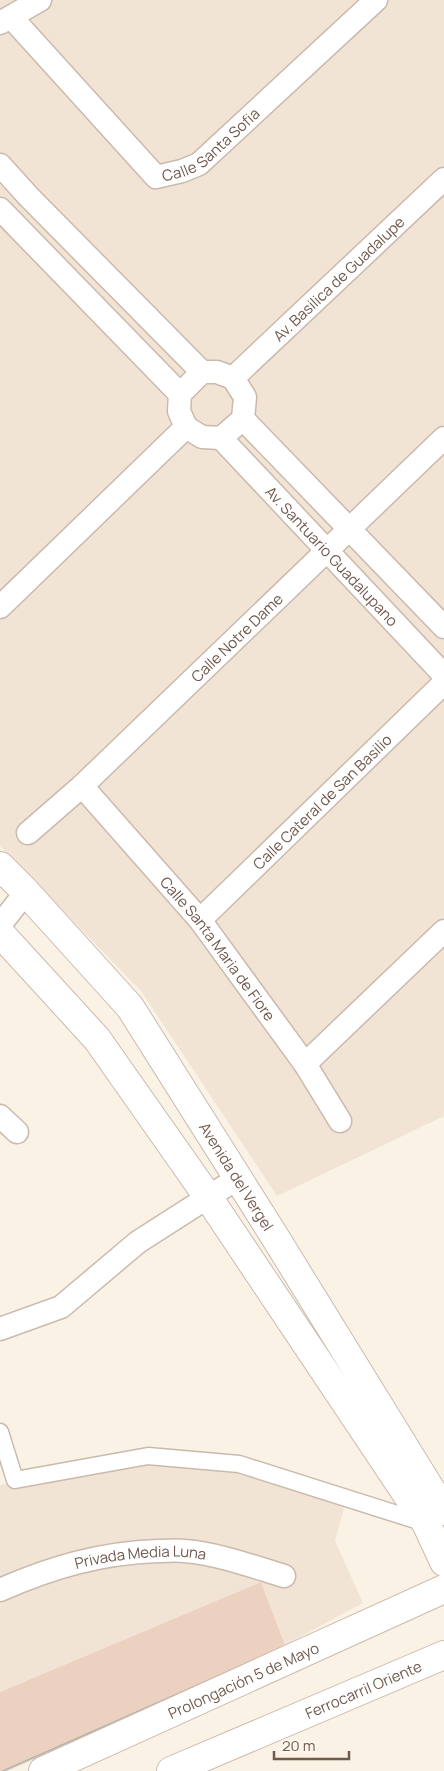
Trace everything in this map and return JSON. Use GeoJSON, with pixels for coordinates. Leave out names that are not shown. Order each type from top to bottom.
{"type":"FeatureCollection","features":[{"type":"Feature","properties":{"kind":"street"},"geometry":{"type":"LineString","coordinates":[[5,20],[40,0]]}},
{"type":"Feature","properties":{"kind":"street","name":"Calle Santa Sofia"},"geometry":{"type":"LineString","coordinates":[[5,20],[156,177],[182,171],[200,164],[376,0]]}},
{"type":"Feature","properties":{"kind":"street"},"geometry":{"type":"LineString","coordinates":[[0,165],[29,197],[202,372]]}},
{"type":"Feature","properties":{"kind":"street","name":"Av. Basilica de Guadalupe"},"geometry":{"type":"LineString","coordinates":[[233,378],[444,179]]}},
{"type":"Feature","properties":{"kind":"street"},"geometry":{"type":"LineString","coordinates":[[29,197],[1,212],[180,394]]}},
{"type":"Feature","properties":{"kind":"street"},"geometry":{"type":"LineString","coordinates":[[202,372],[217,372],[233,378],[244,397],[243,419],[221,438],[202,437],[186,428],[179,411],[180,394],[202,372]]}},
{"type":"Feature","properties":{"kind":"street","name":"Av. Santuario Guadalupano"},"geometry":{"type":"LineString","coordinates":[[243,419],[444,627]]}},
{"type":"Feature","properties":{"kind":"street"},"geometry":{"type":"LineString","coordinates":[[0,607],[186,428]]}},
{"type":"Feature","properties":{"kind":"street","name":"Av. Santuario Guadalupano"},"geometry":{"type":"LineString","coordinates":[[221,438],[444,675]]}},
{"type":"Feature","properties":{"kind":"street","name":"Calle Notre Dame"},"geometry":{"type":"LineString","coordinates":[[28,833],[82,786],[444,438]]}},
{"type":"Feature","properties":{"kind":"street","name":"Calle Cateral de San Basilio"},"geometry":{"type":"LineString","coordinates":[[200,920],[444,683]]}},
{"type":"Feature","properties":{"kind":"street","name":"Calle Santa Maria de Fiore"},"geometry":{"type":"LineString","coordinates":[[82,786],[200,920],[305,1064],[340,1121]]}},
{"type":"Feature","properties":{"kind":"street","name":"Avenida del Vergel"},"geometry":{"type":"LineString","coordinates":[[0,866],[130,1007],[238,1178],[435,1517],[444,1562]]}},
{"type":"Feature","properties":{"kind":"street"},"geometry":{"type":"LineString","coordinates":[[0,925],[26,892]]}},
{"type":"Feature","properties":{"kind":"street"},"geometry":{"type":"LineString","coordinates":[[305,1064],[444,931]]}},
{"type":"Feature","properties":{"kind":"street","name":"Avenida del Vergel"},"geometry":{"type":"LineString","coordinates":[[0,933],[97,1038],[435,1517]]}},
{"type":"Feature","properties":{"kind":"street"},"geometry":{"type":"LineString","coordinates":[[0,1116],[17,1132]]}},
{"type":"Feature","properties":{"kind":"street"},"geometry":{"type":"LineString","coordinates":[[0,1329],[61,1307],[138,1242],[238,1178]]}},
{"type":"Feature","properties":{"kind":"street"},"geometry":{"type":"LineString","coordinates":[[0,1432],[3,1461],[15,1480],[148,1456],[239,1464],[435,1517]]}},
{"type":"Feature","properties":{"kind":"street","name":"Privada Media Luna"},"geometry":{"type":"LineString","coordinates":[[0,1590],[37,1574],[72,1564],[134,1552],[183,1550],[224,1557],[284,1576]]}},
{"type":"Feature","properties":{"kind":"street","name":"Prolongación 5 de Mayo"},"geometry":{"type":"LineString","coordinates":[[44,1771],[444,1590]]}},
{"type":"Feature","properties":{"kind":"street","name":"Ferrocarril Oriente"},"geometry":{"type":"LineString","coordinates":[[171,1771],[444,1655]]}},
{"type":"Feature","properties":{"kind":"shaded area"},"geometry":{"type":"Polygon","coordinates":[[[0,0],[444,0],[444,1116],[277,1196],[141,991],[0,846],[0,0]]]}},
{"type":"Feature","properties":{"kind":"shaded area"},"geometry":{"type":"Polygon","coordinates":[[[156,1457],[212,1462],[347,1498],[335,1541],[363,1603],[285,1645],[261,1582],[0,1692],[0,1485],[75,1469],[156,1457]]]}},
{"type":"Feature","properties":{"kind":"building"},"geometry":{"type":"Polygon","coordinates":[[[261,1582],[285,1645],[0,1771],[0,1692],[261,1582]]]}}]}
